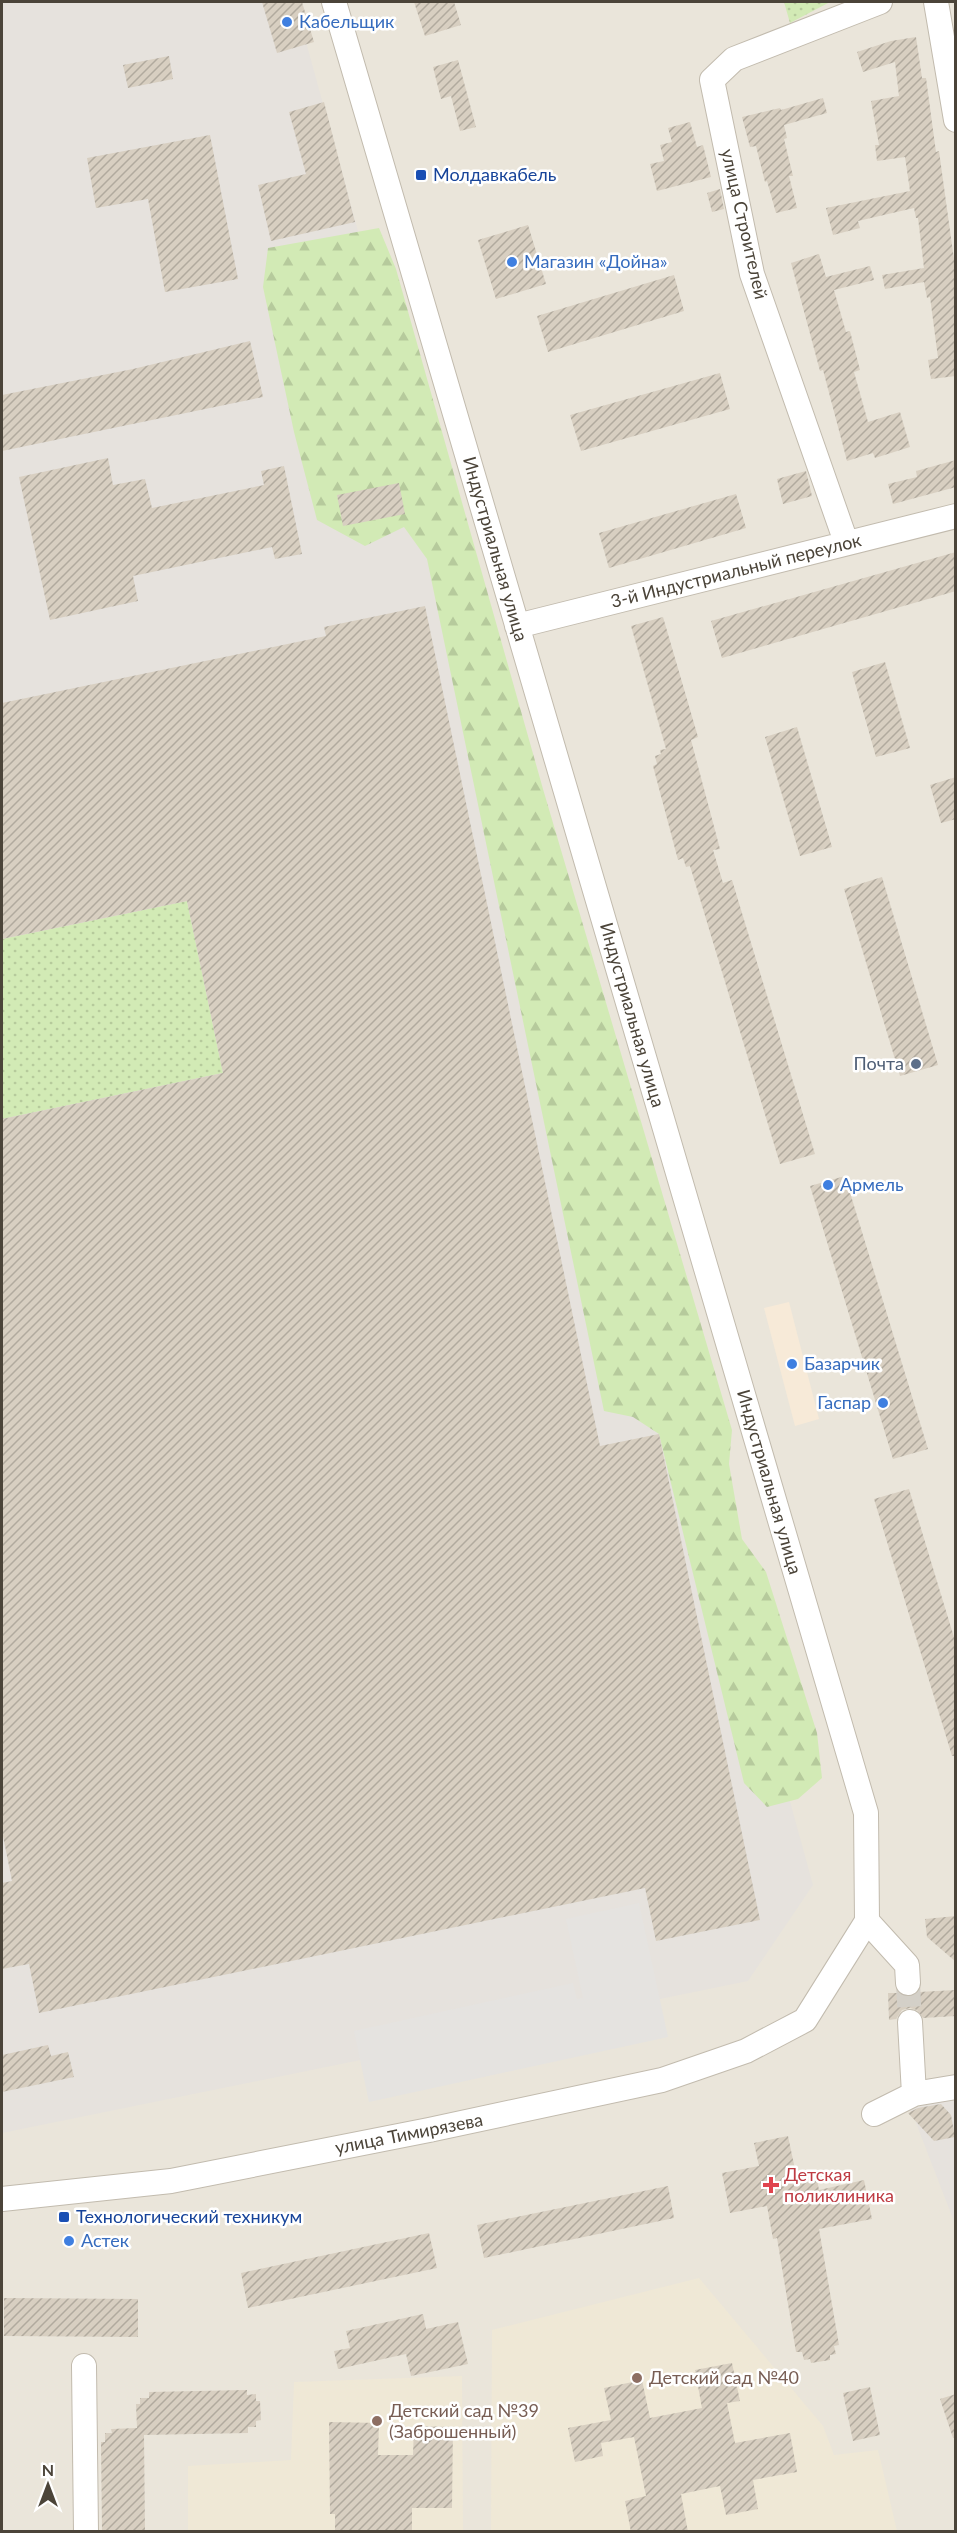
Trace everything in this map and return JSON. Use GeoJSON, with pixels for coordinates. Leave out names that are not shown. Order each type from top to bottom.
{"type":"FeatureCollection","features":[{"type":"Feature","properties":{"kind":"street","name":"Индустриальная улица"},"geometry":{"type":"LineString","coordinates":[[334,2],[866,1813],[867,1921]]}},
{"type":"Feature","properties":{"kind":"street","name":"улица Строителей"},"geometry":{"type":"LineString","coordinates":[[846,542],[753,274],[712,80],[734,59],[880,2]]}},
{"type":"Feature","properties":{"kind":"street"},"geometry":{"type":"LineString","coordinates":[[936,2],[956,120]]}},
{"type":"Feature","properties":{"kind":"street","name":"3-й Индустриальный переулок"},"geometry":{"type":"LineString","coordinates":[[518,626],[956,516]]}},
{"type":"Feature","properties":{"kind":"street"},"geometry":{"type":"LineString","coordinates":[[867,1921],[908,1965],[908,1983]]}},
{"type":"Feature","properties":{"kind":"street","name":"улица Тимирязева"},"geometry":{"type":"LineString","coordinates":[[2,2199],[171,2181],[429,2130],[662,2080],[746,2051],[805,2020],[867,1921]]}},
{"type":"Feature","properties":{"kind":"street"},"geometry":{"type":"LineString","coordinates":[[910,2022],[914,2094]]}},
{"type":"Feature","properties":{"kind":"street"},"geometry":{"type":"LineString","coordinates":[[874,2114],[914,2094],[953,2092]]}},
{"type":"Feature","properties":{"kind":"street"},"geometry":{"type":"LineString","coordinates":[[84,2366],[86,2532]]}},
{"type":"Feature","properties":{"kind":"shaded area"},"geometry":{"type":"Polygon","coordinates":[[[2,2],[955,2],[955,2531],[2,2531],[2,2]]]}},
{"type":"Feature","properties":{"kind":"shaded area"},"geometry":{"type":"Polygon","coordinates":[[[2,2],[295,2],[813,1885],[748,1981],[2,2133],[2,2]]]}},
{"type":"Feature","properties":{"kind":"shaded area","name":"Базарчик"},"geometry":{"type":"Polygon","coordinates":[[[789,1302],[819,1419],[795,1426],[764,1308],[789,1302]]]}},
{"type":"Feature","properties":{"kind":"shaded area"},"geometry":{"type":"Polygon","coordinates":[[[639,1903],[668,2037],[369,2102],[354,2031],[573,1983],[577,1999],[583,1998],[566,1919],[639,1903]]]}},
{"type":"Feature","properties":{"kind":"shaded area"},"geometry":{"type":"Polygon","coordinates":[[[955,2088],[955,2224],[911,2110],[955,2088]]]}},
{"type":"Feature","properties":{"kind":"shaded area","name":"Детский сад №40"},"geometry":{"type":"Polygon","coordinates":[[[699,2278],[823,2426],[834,2455],[878,2450],[897,2531],[491,2532],[492,2330],[699,2278]]]}},
{"type":"Feature","properties":{"kind":"shaded area","name":"Детский сад №39 (Заброшенный)"},"geometry":{"type":"Polygon","coordinates":[[[462,2376],[463,2531],[188,2532],[188,2466],[291,2460],[294,2382],[462,2376]]]}},
{"type":"Feature","properties":{"kind":"green space"},"geometry":{"type":"Polygon","coordinates":[[[784,2],[830,2],[790,23],[784,2]]]}},
{"type":"Feature","properties":{"kind":"green space"},"geometry":{"type":"Polygon","coordinates":[[[379,228],[396,269],[543,789],[732,1430],[729,1464],[742,1539],[766,1572],[817,1733],[822,1778],[798,1799],[767,1807],[744,1783],[659,1434],[633,1417],[604,1411],[427,559],[404,527],[365,546],[317,520],[294,432],[263,287],[268,248],[379,228]]]}},
{"type":"Feature","properties":{"kind":"green space"},"geometry":{"type":"Polygon","coordinates":[[[187,901],[223,1073],[2,1119],[2,939],[187,901]]]}},
{"type":"Feature","properties":{"kind":"building"},"geometry":{"type":"Polygon","coordinates":[[[262,2],[302,2],[314,42],[277,53],[262,2]]]}},
{"type":"Feature","properties":{"kind":"building"},"geometry":{"type":"Polygon","coordinates":[[[414,2],[454,2],[461,25],[425,36],[414,2]]]}},
{"type":"Feature","properties":{"kind":"building"},"geometry":{"type":"Polygon","coordinates":[[[916,37],[922,78],[926,78],[936,152],[939,151],[956,274],[956,376],[931,379],[928,360],[938,358],[930,297],[927,298],[924,282],[885,289],[882,275],[924,268],[918,218],[916,218],[914,208],[858,221],[860,228],[833,235],[826,208],[910,191],[905,157],[877,161],[875,145],[879,145],[871,101],[899,96],[895,62],[863,72],[857,52],[891,41],[916,37]]]}},
{"type":"Feature","properties":{"kind":"building"},"geometry":{"type":"Polygon","coordinates":[[[169,56],[173,79],[128,88],[123,65],[169,56]]]}},
{"type":"Feature","properties":{"kind":"building"},"geometry":{"type":"Polygon","coordinates":[[[458,60],[476,127],[460,131],[451,96],[441,99],[433,67],[458,60]]]}},
{"type":"Feature","properties":{"kind":"building"},"geometry":{"type":"Polygon","coordinates":[[[823,98],[827,113],[784,125],[787,138],[784,139],[793,176],[789,176],[797,208],[776,213],[756,146],[750,147],[742,117],[780,108],[781,110],[823,98]]]}},
{"type":"Feature","properties":{"kind":"building"},"geometry":{"type":"Polygon","coordinates":[[[324,102],[355,222],[271,241],[258,185],[306,174],[289,112],[324,102]]]}},
{"type":"Feature","properties":{"kind":"building"},"geometry":{"type":"Polygon","coordinates":[[[690,122],[697,147],[703,145],[711,177],[657,191],[650,164],[664,161],[660,145],[672,142],[668,128],[690,122]]]}},
{"type":"Feature","properties":{"kind":"building"},"geometry":{"type":"Polygon","coordinates":[[[210,135],[238,279],[165,292],[148,199],[96,208],[87,158],[210,135]]]}},
{"type":"Feature","properties":{"kind":"building"},"geometry":{"type":"Polygon","coordinates":[[[720,189],[724,209],[712,212],[707,193],[720,189]]]}},
{"type":"Feature","properties":{"kind":"building","name":"Магазин «Дойна»"},"geometry":{"type":"Polygon","coordinates":[[[528,225],[546,284],[496,299],[478,240],[528,225]]]}},
{"type":"Feature","properties":{"kind":"building"},"geometry":{"type":"Polygon","coordinates":[[[819,254],[826,277],[870,266],[874,280],[834,290],[846,332],[850,331],[860,370],[854,372],[868,422],[900,412],[910,447],[875,458],[873,453],[847,461],[791,263],[819,254]]]}},
{"type":"Feature","properties":{"kind":"building"},"geometry":{"type":"Polygon","coordinates":[[[674,275],[684,311],[548,352],[537,316],[674,275]]]}},
{"type":"Feature","properties":{"kind":"building"},"geometry":{"type":"Polygon","coordinates":[[[250,341],[263,397],[2,451],[2,395],[133,369],[250,341]]]}},
{"type":"Feature","properties":{"kind":"building"},"geometry":{"type":"Polygon","coordinates":[[[720,373],[730,409],[581,451],[570,415],[720,373]]]}},
{"type":"Feature","properties":{"kind":"building"},"geometry":{"type":"Polygon","coordinates":[[[108,458],[113,485],[145,479],[152,508],[264,485],[261,471],[284,466],[302,554],[275,559],[272,547],[133,576],[138,601],[50,620],[19,477],[108,458]]]}},
{"type":"Feature","properties":{"kind":"building"},"geometry":{"type":"Polygon","coordinates":[[[956,460],[956,487],[893,504],[888,484],[917,477],[916,471],[956,460]]]}},
{"type":"Feature","properties":{"kind":"building"},"geometry":{"type":"Polygon","coordinates":[[[806,471],[812,496],[783,504],[777,479],[806,471]]]}},
{"type":"Feature","properties":{"kind":"building"},"geometry":{"type":"Polygon","coordinates":[[[399,483],[405,514],[343,526],[337,495],[399,483]]]}},
{"type":"Feature","properties":{"kind":"building"},"geometry":{"type":"Polygon","coordinates":[[[736,494],[746,528],[609,568],[599,533],[736,494]]]}},
{"type":"Feature","properties":{"kind":"building"},"geometry":{"type":"Polygon","coordinates":[[[956,552],[956,591],[722,658],[711,621],[956,552]]]}},
{"type":"Feature","properties":{"kind":"building"},"geometry":{"type":"Polygon","coordinates":[[[425,606],[600,1446],[659,1434],[760,1920],[656,1941],[645,1888],[39,2013],[29,1964],[2,1969],[2,1883],[12,1881],[2,1831],[2,1119],[223,1073],[187,901],[2,939],[2,703],[326,636],[324,627],[425,606]]]}},
{"type":"Feature","properties":{"kind":"building"},"geometry":{"type":"Polygon","coordinates":[[[663,617],[698,737],[691,740],[720,849],[713,850],[723,883],[732,880],[815,1154],[780,1164],[690,866],[686,867],[683,858],[678,860],[653,766],[657,764],[655,756],[661,754],[660,750],[666,749],[631,626],[663,617]]]}},
{"type":"Feature","properties":{"kind":"building"},"geometry":{"type":"Polygon","coordinates":[[[885,662],[910,748],[876,757],[852,672],[885,662]]]}},
{"type":"Feature","properties":{"kind":"building"},"geometry":{"type":"Polygon","coordinates":[[[797,727],[832,847],[800,856],[765,737],[797,727]]]}},
{"type":"Feature","properties":{"kind":"building"},"geometry":{"type":"Polygon","coordinates":[[[956,777],[956,819],[941,823],[930,785],[956,777]]]}},
{"type":"Feature","properties":{"kind":"building"},"geometry":{"type":"Polygon","coordinates":[[[882,877],[938,1065],[900,1076],[844,889],[882,877]]]}},
{"type":"Feature","properties":{"kind":"building"},"geometry":{"type":"Polygon","coordinates":[[[845,1176],[928,1449],[893,1459],[810,1186],[845,1176]]]}},
{"type":"Feature","properties":{"kind":"building"},"geometry":{"type":"Polygon","coordinates":[[[909,1489],[956,1644],[956,1756],[952,1756],[874,1499],[909,1489]]]}},
{"type":"Feature","properties":{"kind":"building"},"geometry":{"type":"Polygon","coordinates":[[[956,1916],[956,1962],[927,1937],[925,1919],[956,1916]]]}},
{"type":"Feature","properties":{"kind":"building"},"geometry":{"type":"Polygon","coordinates":[[[956,1990],[956,2016],[923,2018],[917,2010],[910,2008],[902,2010],[896,2019],[889,2020],[888,1993],[898,1993],[908,1997],[919,1992],[956,1990]]]}},
{"type":"Feature","properties":{"kind":"building"},"geometry":{"type":"Polygon","coordinates":[[[48,2045],[51,2056],[68,2052],[74,2077],[2,2092],[2,2055],[48,2045]]]}},
{"type":"Feature","properties":{"kind":"building"},"geometry":{"type":"Polygon","coordinates":[[[941,2104],[951,2115],[955,2137],[934,2141],[908,2113],[918,2108],[941,2104]]]}},
{"type":"Feature","properties":{"kind":"building"},"geometry":{"type":"Polygon","coordinates":[[[788,2136],[796,2174],[815,2170],[819,2190],[864,2180],[872,2219],[819,2229],[839,2345],[834,2346],[836,2354],[830,2355],[830,2360],[811,2363],[810,2359],[804,2360],[802,2352],[796,2352],[777,2238],[773,2239],[767,2206],[730,2213],[722,2173],[759,2166],[754,2143],[788,2136]]]}},
{"type":"Feature","properties":{"kind":"building"},"geometry":{"type":"Polygon","coordinates":[[[668,2186],[674,2218],[484,2258],[477,2225],[668,2186]]]}},
{"type":"Feature","properties":{"kind":"building"},"geometry":{"type":"Polygon","coordinates":[[[429,2233],[437,2268],[248,2308],[241,2273],[429,2233]]]}},
{"type":"Feature","properties":{"kind":"building"},"geometry":{"type":"Polygon","coordinates":[[[4,2298],[138,2299],[138,2337],[4,2336],[4,2298]]]}},
{"type":"Feature","properties":{"kind":"building"},"geometry":{"type":"Polygon","coordinates":[[[423,2314],[426,2329],[458,2322],[468,2364],[411,2376],[406,2354],[338,2369],[334,2351],[350,2348],[346,2331],[423,2314]]]}},
{"type":"Feature","properties":{"kind":"building"},"geometry":{"type":"Polygon","coordinates":[[[732,2363],[740,2401],[727,2403],[735,2443],[790,2433],[797,2472],[753,2480],[758,2509],[726,2515],[720,2486],[681,2494],[688,2532],[631,2532],[625,2501],[646,2496],[634,2437],[601,2443],[603,2456],[575,2462],[568,2428],[611,2420],[604,2388],[642,2380],[650,2418],[702,2408],[695,2370],[732,2363]]]}},
{"type":"Feature","properties":{"kind":"building"},"geometry":{"type":"Polygon","coordinates":[[[870,2387],[880,2435],[853,2441],[843,2393],[870,2387]]]}},
{"type":"Feature","properties":{"kind":"building"},"geometry":{"type":"Polygon","coordinates":[[[247,2390],[247,2395],[256,2394],[256,2401],[260,2401],[261,2420],[256,2421],[256,2427],[248,2427],[248,2433],[144,2435],[145,2532],[102,2532],[101,2442],[105,2442],[105,2433],[112,2433],[111,2429],[137,2428],[136,2404],[140,2404],[140,2398],[149,2398],[149,2392],[247,2390]]]}},
{"type":"Feature","properties":{"kind":"building"},"geometry":{"type":"Polygon","coordinates":[[[956,2394],[956,2438],[953,2438],[940,2399],[956,2394]]]}},
{"type":"Feature","properties":{"kind":"building"},"geometry":{"type":"Polygon","coordinates":[[[329,2422],[379,2423],[378,2455],[413,2455],[414,2426],[453,2427],[452,2508],[412,2508],[412,2532],[335,2532],[335,2514],[330,2514],[329,2422]]]}},
{"type":"Feature","properties":{"kind":"tunnel"},"geometry":{"type":"LineString","coordinates":[[908,1983],[910,2022]]}},
{"type":"Feature","properties":{"kind":"place","name":"Кабельщик"},"geometry":{"type":"Point","coordinates":[287,22]}},
{"type":"Feature","properties":{"kind":"place","name":"Молдавкабель"},"geometry":{"type":"Point","coordinates":[421,175]}},
{"type":"Feature","properties":{"kind":"place","name":"Магазин «Дойна»"},"geometry":{"type":"Point","coordinates":[512,262]}},
{"type":"Feature","properties":{"kind":"place","name":"Почта"},"geometry":{"type":"Point","coordinates":[916,1064]}},
{"type":"Feature","properties":{"kind":"place","name":"Армель"},"geometry":{"type":"Point","coordinates":[828,1185]}},
{"type":"Feature","properties":{"kind":"place","name":"Базарчик"},"geometry":{"type":"Point","coordinates":[792,1364]}},
{"type":"Feature","properties":{"kind":"place","name":"Гаспар"},"geometry":{"type":"Point","coordinates":[883,1403]}},
{"type":"Feature","properties":{"kind":"place","name":"Детская поликлиника"},"geometry":{"type":"Point","coordinates":[771,2185]}},
{"type":"Feature","properties":{"kind":"place","name":"Технологический техникум"},"geometry":{"type":"Point","coordinates":[64,2217]}},
{"type":"Feature","properties":{"kind":"place","name":"Астек"},"geometry":{"type":"Point","coordinates":[69,2241]}},
{"type":"Feature","properties":{"kind":"place","name":"Детский сад №40"},"geometry":{"type":"Point","coordinates":[637,2378]}},
{"type":"Feature","properties":{"kind":"place","name":"Детский сад №39 (Заброшенный)"},"geometry":{"type":"Point","coordinates":[377,2421]}}]}
